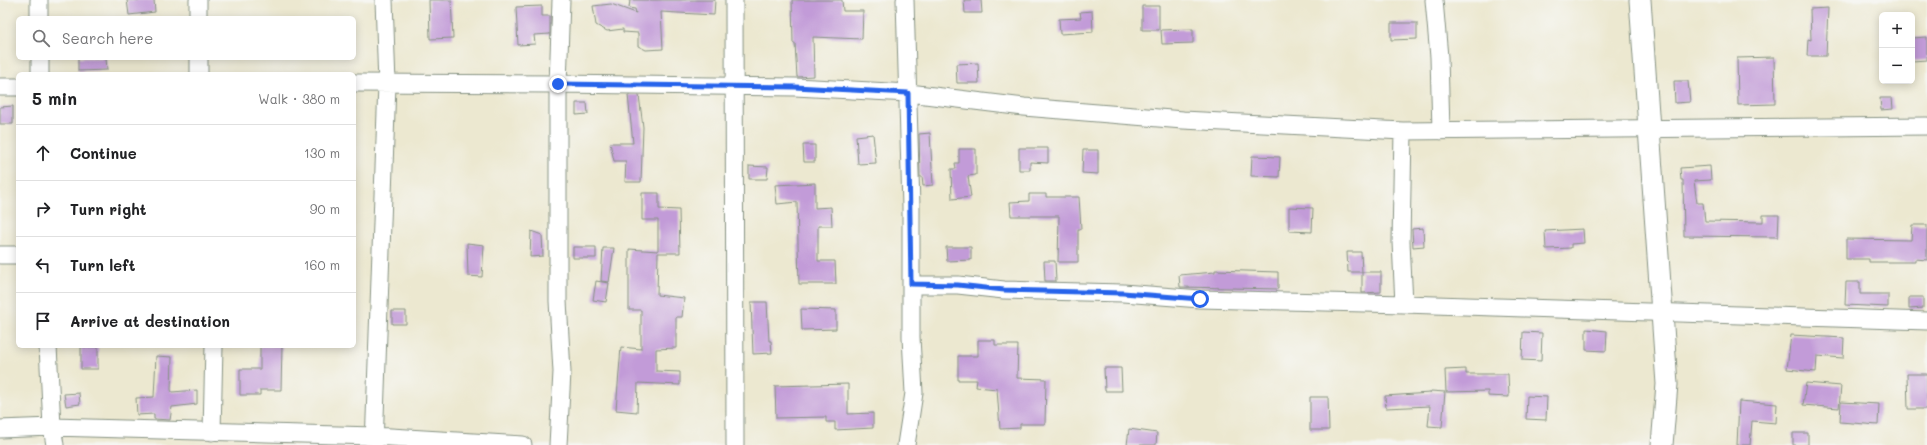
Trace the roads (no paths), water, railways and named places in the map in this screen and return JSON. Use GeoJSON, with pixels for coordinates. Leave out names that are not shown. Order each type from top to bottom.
{"type":"FeatureCollection","features":[{"type":"Feature","properties":{"kind":"street"},"geometry":{"type":"LineString","coordinates":[[39,0],[39,16]]}},
{"type":"Feature","properties":{"kind":"street"},"geometry":{"type":"LineString","coordinates":[[198,0],[198,16]]}},
{"type":"Feature","properties":{"kind":"street"},"geometry":{"type":"LineString","coordinates":[[374,441],[387,84],[384,0]]}},
{"type":"Feature","properties":{"kind":"street"},"geometry":{"type":"LineString","coordinates":[[558,445],[562,372],[558,301],[558,84],[560,0]]}},
{"type":"Feature","properties":{"kind":"street"},"geometry":{"type":"LineString","coordinates":[[734,0],[734,445]]}},
{"type":"Feature","properties":{"kind":"street"},"geometry":{"type":"LineString","coordinates":[[905,0],[908,93],[911,337],[914,393],[906,445]]}},
{"type":"Feature","properties":{"kind":"street"},"geometry":{"type":"LineString","coordinates":[[1434,0],[1439,58],[1441,131]]}},
{"type":"Feature","properties":{"kind":"street"},"geometry":{"type":"LineString","coordinates":[[1640,0],[1666,384],[1662,445]]}},
{"type":"Feature","properties":{"kind":"street"},"geometry":{"type":"LineString","coordinates":[[40,60],[40,72]]}},
{"type":"Feature","properties":{"kind":"street"},"geometry":{"type":"LineString","coordinates":[[198,60],[199,72]]}},
{"type":"Feature","properties":{"kind":"street"},"geometry":{"type":"LineString","coordinates":[[356,83],[733,86],[908,93],[1024,107],[1183,120],[1403,131],[1533,129],[1649,130],[1927,126]]}},
{"type":"Feature","properties":{"kind":"street"},"geometry":{"type":"LineString","coordinates":[[0,87],[16,87]]}},
{"type":"Feature","properties":{"kind":"street"},"geometry":{"type":"LineString","coordinates":[[1403,131],[1401,242],[1404,304]]}},
{"type":"Feature","properties":{"kind":"street"},"geometry":{"type":"LineString","coordinates":[[0,255],[16,254]]}},
{"type":"Feature","properties":{"kind":"street"},"geometry":{"type":"LineString","coordinates":[[911,284],[958,285],[1004,290],[1123,293],[1200,299],[1927,321]]}},
{"type":"Feature","properties":{"kind":"street"},"geometry":{"type":"LineString","coordinates":[[48,348],[52,427],[55,445]]}},
{"type":"Feature","properties":{"kind":"street"},"geometry":{"type":"LineString","coordinates":[[212,432],[214,348]]}},
{"type":"Feature","properties":{"kind":"street"},"geometry":{"type":"LineString","coordinates":[[0,429],[52,427],[212,432],[374,441],[523,445]]}}]}
